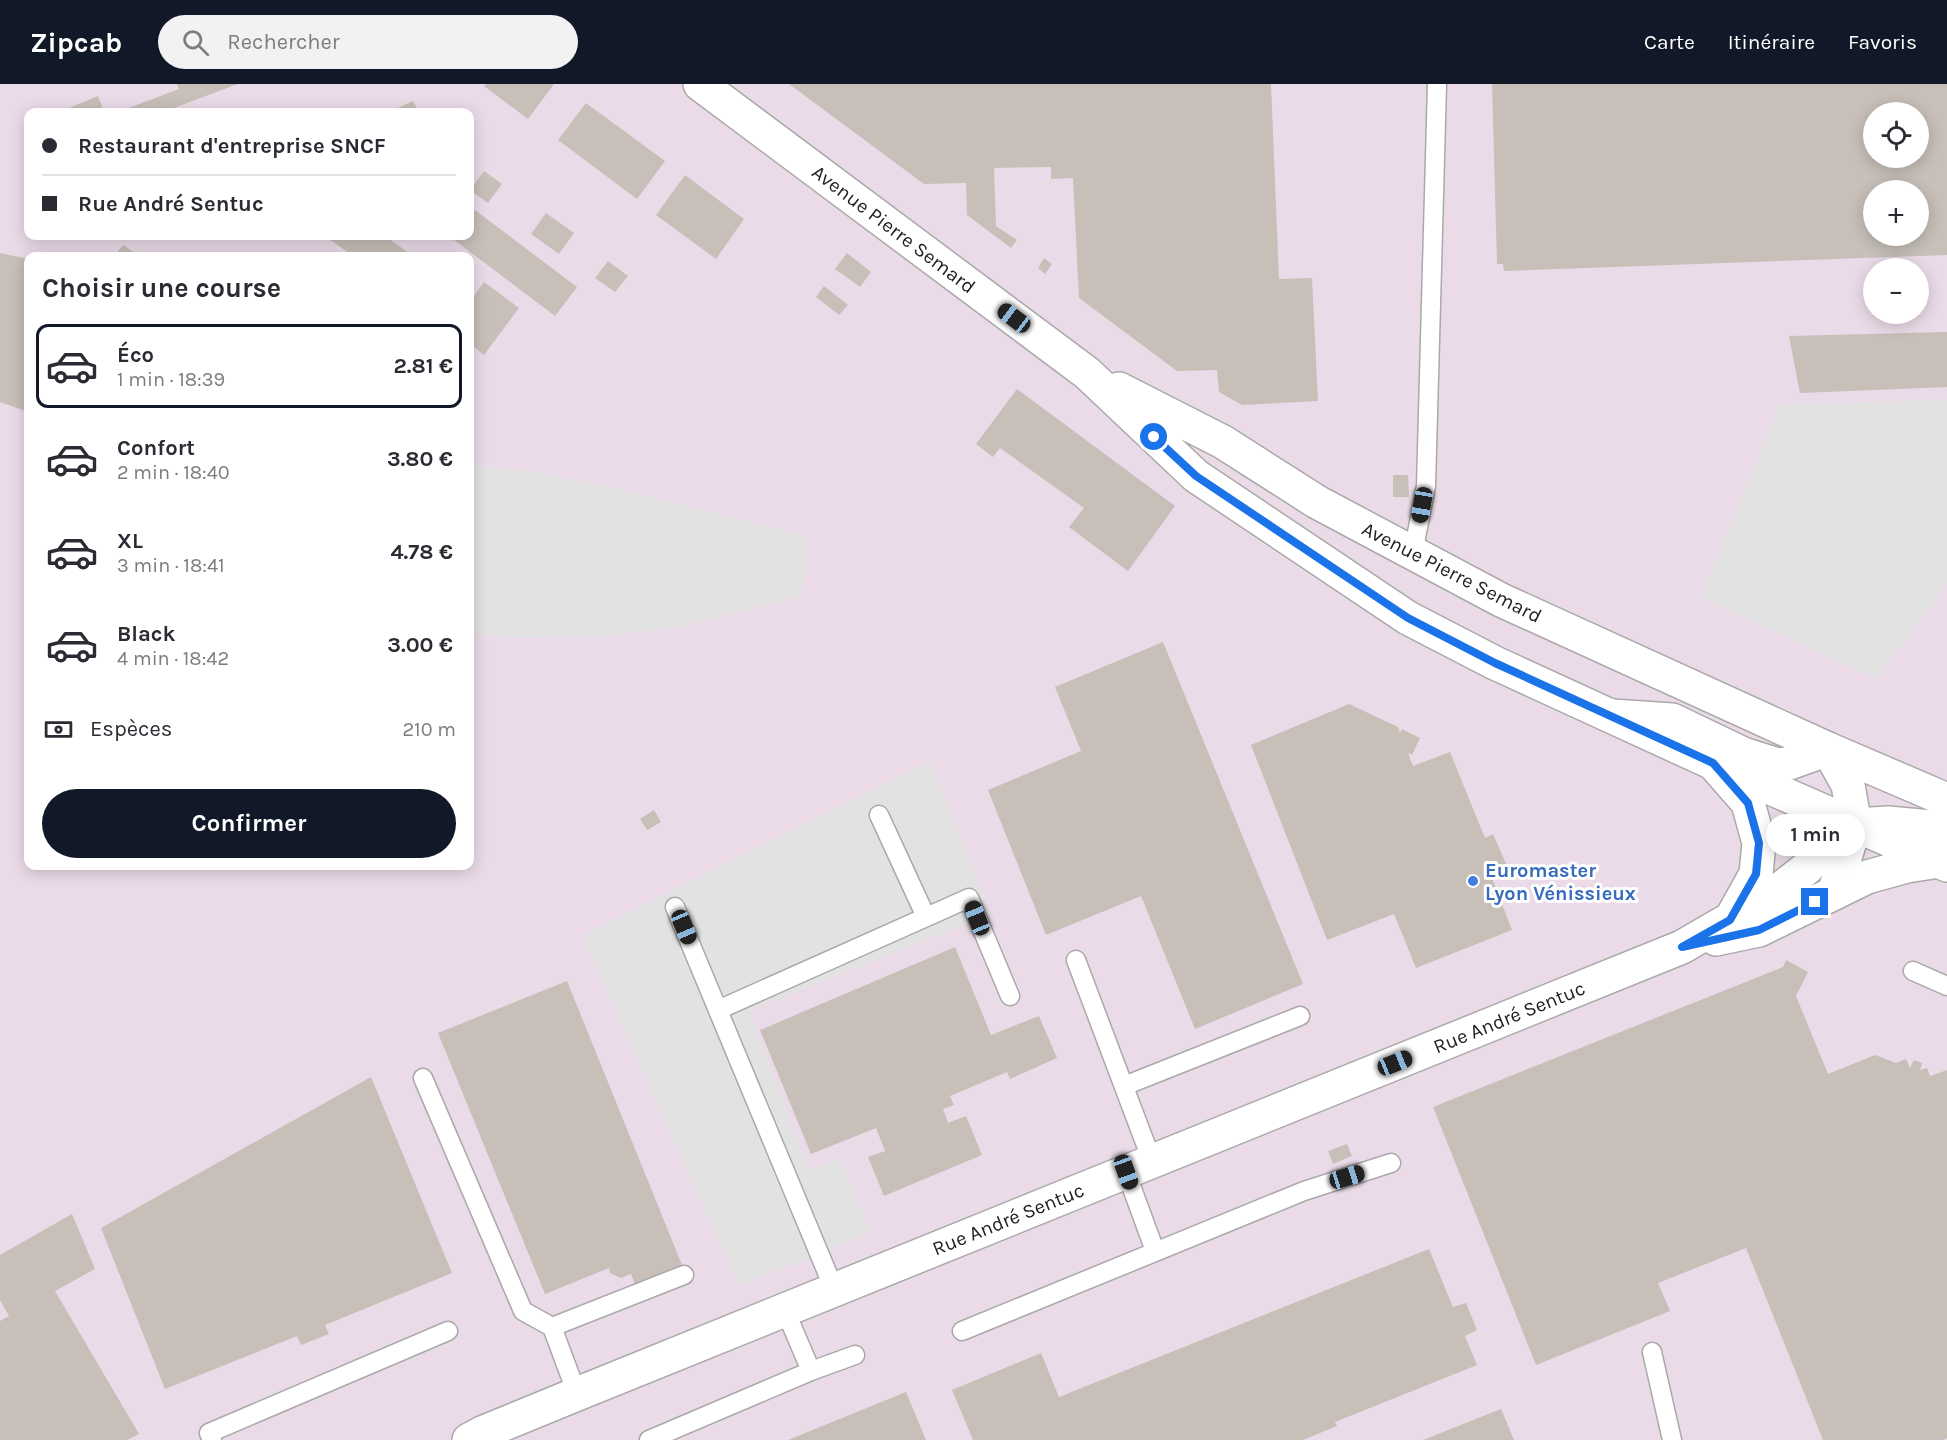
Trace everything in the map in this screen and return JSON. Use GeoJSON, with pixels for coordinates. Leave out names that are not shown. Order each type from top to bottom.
{"type":"FeatureCollection","features":[{"type":"Feature","properties":{"kind":"street","name":"Avenue Pierre Semard"},"geometry":{"type":"LineString","coordinates":[[700,84],[1088,373],[1196,476],[1408,618],[1495,663],[1855,825],[1944,852]]}},
{"type":"Feature","properties":{"kind":"street","name":"Avenue Pierre Semard"},"geometry":{"type":"LineString","coordinates":[[1088,373],[1223,441],[1317,502],[1501,600],[1828,749],[1947,800]]}},
{"type":"Feature","properties":{"kind":"street","name":"Avenue Pierre Semard"},"geometry":{"type":"LineString","coordinates":[[1612,717],[1672,720],[1743,754],[1781,766],[1828,749]]}},
{"type":"Feature","properties":{"kind":"street"},"geometry":{"type":"LineString","coordinates":[[1828,749],[1848,785],[1855,825],[1834,893]]}},
{"type":"Feature","properties":{"kind":"street"},"geometry":{"type":"LineString","coordinates":[[1713,763],[1748,803],[1759,843],[1756,874],[1730,920]]}},
{"type":"Feature","properties":{"kind":"street","name":"Rue André Sentuc"},"geometry":{"type":"LineString","coordinates":[[469,1440],[577,1394],[1682,947],[1775,893],[1807,867],[1829,841],[1855,825]]}},
{"type":"Feature","properties":{"kind":"street","name":"Rue André Sentuc"},"geometry":{"type":"LineString","coordinates":[[1682,947],[1759,930],[1875,875],[1944,852]]}},
{"type":"Feature","properties":{"kind":"lane"},"geometry":{"type":"LineString","coordinates":[[1413,553],[1426,486],[1437,84]]}},
{"type":"Feature","properties":{"kind":"lane"},"geometry":{"type":"LineString","coordinates":[[879,815],[926,917]]}},
{"type":"Feature","properties":{"kind":"lane"},"geometry":{"type":"LineString","coordinates":[[718,1010],[969,898],[1010,996]]}},
{"type":"Feature","properties":{"kind":"lane"},"geometry":{"type":"LineString","coordinates":[[675,906],[834,1290]]}},
{"type":"Feature","properties":{"kind":"lane"},"geometry":{"type":"LineString","coordinates":[[1076,960],[1124,1086],[1155,1251]]}},
{"type":"Feature","properties":{"kind":"lane"},"geometry":{"type":"LineString","coordinates":[[1913,971],[1947,986]]}},
{"type":"Feature","properties":{"kind":"lane"},"geometry":{"type":"LineString","coordinates":[[1124,1086],[1300,1016]]}},
{"type":"Feature","properties":{"kind":"lane"},"geometry":{"type":"LineString","coordinates":[[423,1078],[523,1311],[552,1327],[577,1394]]}},
{"type":"Feature","properties":{"kind":"lane"},"geometry":{"type":"LineString","coordinates":[[962,1331],[1304,1191],[1391,1163]]}},
{"type":"Feature","properties":{"kind":"lane"},"geometry":{"type":"LineString","coordinates":[[552,1327],[684,1275]]}},
{"type":"Feature","properties":{"kind":"lane"},"geometry":{"type":"LineString","coordinates":[[784,1310],[811,1371]]}},
{"type":"Feature","properties":{"kind":"lane"},"geometry":{"type":"LineString","coordinates":[[212,1440],[209,1433],[448,1330]]}},
{"type":"Feature","properties":{"kind":"lane"},"geometry":{"type":"LineString","coordinates":[[1652,1352],[1672,1440]]}},
{"type":"Feature","properties":{"kind":"lane"},"geometry":{"type":"LineString","coordinates":[[649,1440],[811,1371],[855,1355]]}},
{"type":"Feature","properties":{"kind":"shaded area"},"geometry":{"type":"Polygon","coordinates":[[[0,84],[1947,84],[1947,1440],[0,1440],[0,84]]]}},
{"type":"Feature","properties":{"kind":"shaded area"},"geometry":{"type":"Polygon","coordinates":[[[1947,400],[1947,582],[1934,604],[1876,678],[1700,598],[1780,404],[1947,400]]]}},
{"type":"Feature","properties":{"kind":"shaded area"},"geometry":{"type":"Polygon","coordinates":[[[474,466],[529,471],[607,486],[809,536],[802,596],[679,627],[599,637],[521,638],[474,634],[474,466]]]}},
{"type":"Feature","properties":{"kind":"shaded area"},"geometry":{"type":"Polygon","coordinates":[[[931,761],[991,914],[749,1011],[809,1169],[840,1158],[871,1233],[739,1286],[582,936],[931,761]]]}},
{"type":"Feature","properties":{"kind":"building"},"geometry":{"type":"Polygon","coordinates":[[[177,84],[238,84],[174,108],[129,108],[179,89],[177,84]]]}},
{"type":"Feature","properties":{"kind":"building"},"geometry":{"type":"Polygon","coordinates":[[[486,84],[554,84],[528,119],[484,86],[486,84]]]}},
{"type":"Feature","properties":{"kind":"building"},"geometry":{"type":"Polygon","coordinates":[[[789,84],[1271,84],[1279,279],[1312,278],[1318,401],[1242,405],[1219,392],[1217,370],[1177,371],[1079,298],[1073,178],[1051,179],[1051,167],[994,168],[996,226],[1017,240],[1011,248],[967,215],[966,183],[924,184],[789,84]]]}},
{"type":"Feature","properties":{"kind":"building"},"geometry":{"type":"Polygon","coordinates":[[[1492,84],[1947,84],[1947,255],[1504,271],[1503,264],[1497,264],[1492,84]]]}},
{"type":"Feature","properties":{"kind":"building"},"geometry":{"type":"Polygon","coordinates":[[[98,96],[102,108],[69,108],[98,96]]]}},
{"type":"Feature","properties":{"kind":"building"},"geometry":{"type":"Polygon","coordinates":[[[413,101],[417,108],[398,108],[413,101]]]}},
{"type":"Feature","properties":{"kind":"building"},"geometry":{"type":"Polygon","coordinates":[[[586,103],[665,161],[637,199],[558,140],[586,103]]]}},
{"type":"Feature","properties":{"kind":"building"},"geometry":{"type":"Polygon","coordinates":[[[484,171],[502,184],[488,203],[474,193],[474,185],[484,171]]]}},
{"type":"Feature","properties":{"kind":"building"},"geometry":{"type":"Polygon","coordinates":[[[685,175],[744,219],[716,259],[656,215],[685,175]]]}},
{"type":"Feature","properties":{"kind":"building"},"geometry":{"type":"Polygon","coordinates":[[[474,211],[577,287],[555,316],[474,255],[474,252],[470,252],[454,240],[474,240],[474,211]]]}},
{"type":"Feature","properties":{"kind":"building"},"geometry":{"type":"Polygon","coordinates":[[[546,213],[574,233],[559,254],[531,234],[546,213]]]}},
{"type":"Feature","properties":{"kind":"building"},"geometry":{"type":"Polygon","coordinates":[[[331,240],[391,240],[407,252],[347,252],[331,240]]]}},
{"type":"Feature","properties":{"kind":"building"},"geometry":{"type":"Polygon","coordinates":[[[123,245],[134,252],[117,252],[123,245]]]}},
{"type":"Feature","properties":{"kind":"building"},"geometry":{"type":"Polygon","coordinates":[[[0,253],[24,258],[24,411],[0,402],[0,253]]]}},
{"type":"Feature","properties":{"kind":"building"},"geometry":{"type":"Polygon","coordinates":[[[847,253],[871,272],[860,287],[835,269],[847,253]]]}},
{"type":"Feature","properties":{"kind":"building"},"geometry":{"type":"Polygon","coordinates":[[[1044,258],[1052,264],[1045,274],[1038,268],[1044,258]]]}},
{"type":"Feature","properties":{"kind":"building"},"geometry":{"type":"Polygon","coordinates":[[[608,261],[628,276],[615,292],[595,278],[608,261]]]}},
{"type":"Feature","properties":{"kind":"building"},"geometry":{"type":"Polygon","coordinates":[[[484,282],[519,308],[484,355],[474,347],[474,296],[484,282]]]}},
{"type":"Feature","properties":{"kind":"building"},"geometry":{"type":"Polygon","coordinates":[[[824,286],[848,305],[839,315],[816,297],[824,286]]]}},
{"type":"Feature","properties":{"kind":"building"},"geometry":{"type":"Polygon","coordinates":[[[1947,332],[1947,387],[1800,393],[1789,336],[1947,332]]]}},
{"type":"Feature","properties":{"kind":"building"},"geometry":{"type":"Polygon","coordinates":[[[1017,389],[1175,506],[1128,571],[1069,527],[1084,508],[1000,448],[993,457],[976,444],[1017,389]]]}},
{"type":"Feature","properties":{"kind":"building"},"geometry":{"type":"Polygon","coordinates":[[[1393,475],[1408,475],[1409,497],[1393,497],[1393,475]]]}},
{"type":"Feature","properties":{"kind":"building"},"geometry":{"type":"Polygon","coordinates":[[[1163,642],[1303,984],[1195,1029],[1141,896],[1046,935],[988,790],[1081,751],[1055,687],[1163,642]]]}},
{"type":"Feature","properties":{"kind":"building"},"geometry":{"type":"Polygon","coordinates":[[[1349,704],[1398,727],[1400,733],[1402,729],[1420,738],[1412,755],[1408,753],[1413,766],[1450,752],[1485,838],[1493,834],[1507,866],[1490,873],[1512,930],[1416,968],[1394,914],[1327,940],[1251,745],[1349,704]]]}},
{"type":"Feature","properties":{"kind":"building"},"geometry":{"type":"Polygon","coordinates":[[[654,810],[661,822],[647,830],[640,819],[654,810]]]}},
{"type":"Feature","properties":{"kind":"building"},"geometry":{"type":"Polygon","coordinates":[[[955,947],[991,1035],[1039,1016],[1057,1058],[1010,1079],[1007,1072],[950,1096],[954,1105],[943,1109],[948,1123],[966,1116],[982,1155],[884,1196],[868,1157],[885,1151],[876,1128],[811,1154],[760,1030],[955,947]]]}},
{"type":"Feature","properties":{"kind":"building"},"geometry":{"type":"Polygon","coordinates":[[[1786,960],[1808,972],[1796,996],[1828,1074],[1875,1055],[1896,1063],[1906,1059],[1910,1068],[1914,1060],[1922,1063],[1920,1070],[1927,1068],[1930,1076],[1947,1070],[1947,1438],[1943,1440],[1823,1440],[1746,1248],[1658,1283],[1670,1311],[1536,1365],[1433,1107],[1783,967],[1786,960]]]}},
{"type":"Feature","properties":{"kind":"building"},"geometry":{"type":"Polygon","coordinates":[[[567,981],[682,1265],[635,1284],[631,1274],[621,1278],[610,1273],[609,1268],[545,1294],[438,1033],[567,981]]]}},
{"type":"Feature","properties":{"kind":"building"},"geometry":{"type":"Polygon","coordinates":[[[371,1077],[452,1273],[325,1325],[329,1334],[301,1345],[297,1336],[165,1389],[101,1228],[371,1077]]]}},
{"type":"Feature","properties":{"kind":"building"},"geometry":{"type":"Polygon","coordinates":[[[1347,1144],[1352,1156],[1333,1164],[1328,1151],[1347,1144]]]}},
{"type":"Feature","properties":{"kind":"building"},"geometry":{"type":"Polygon","coordinates":[[[72,1214],[95,1269],[55,1291],[139,1434],[127,1440],[0,1440],[0,1321],[9,1316],[0,1300],[0,1255],[72,1214]]]}},
{"type":"Feature","properties":{"kind":"building"},"geometry":{"type":"Polygon","coordinates":[[[1429,1249],[1453,1307],[1466,1303],[1477,1330],[1465,1336],[1477,1365],[1335,1422],[1337,1426],[1303,1440],[973,1440],[952,1390],[1041,1353],[1059,1397],[1429,1249]]]}},
{"type":"Feature","properties":{"kind":"building"},"geometry":{"type":"Polygon","coordinates":[[[906,1392],[926,1440],[788,1440],[906,1392]]]}},
{"type":"Feature","properties":{"kind":"building"},"geometry":{"type":"Polygon","coordinates":[[[1501,1409],[1514,1440],[1423,1440],[1501,1409]]]}},
{"type":"Feature","properties":{"kind":"place","name":"Euromaster Lyon Vénissieux"},"geometry":{"type":"Point","coordinates":[1473,881]}},
{"type":"Feature","properties":{"kind":"route"},"geometry":{"type":"LineString","coordinates":[[1154,437],[1196,476],[1408,618],[1495,663],[1713,763],[1748,803],[1759,843],[1756,874],[1730,920],[1682,947],[1759,930],[1815,902]]}}]}
